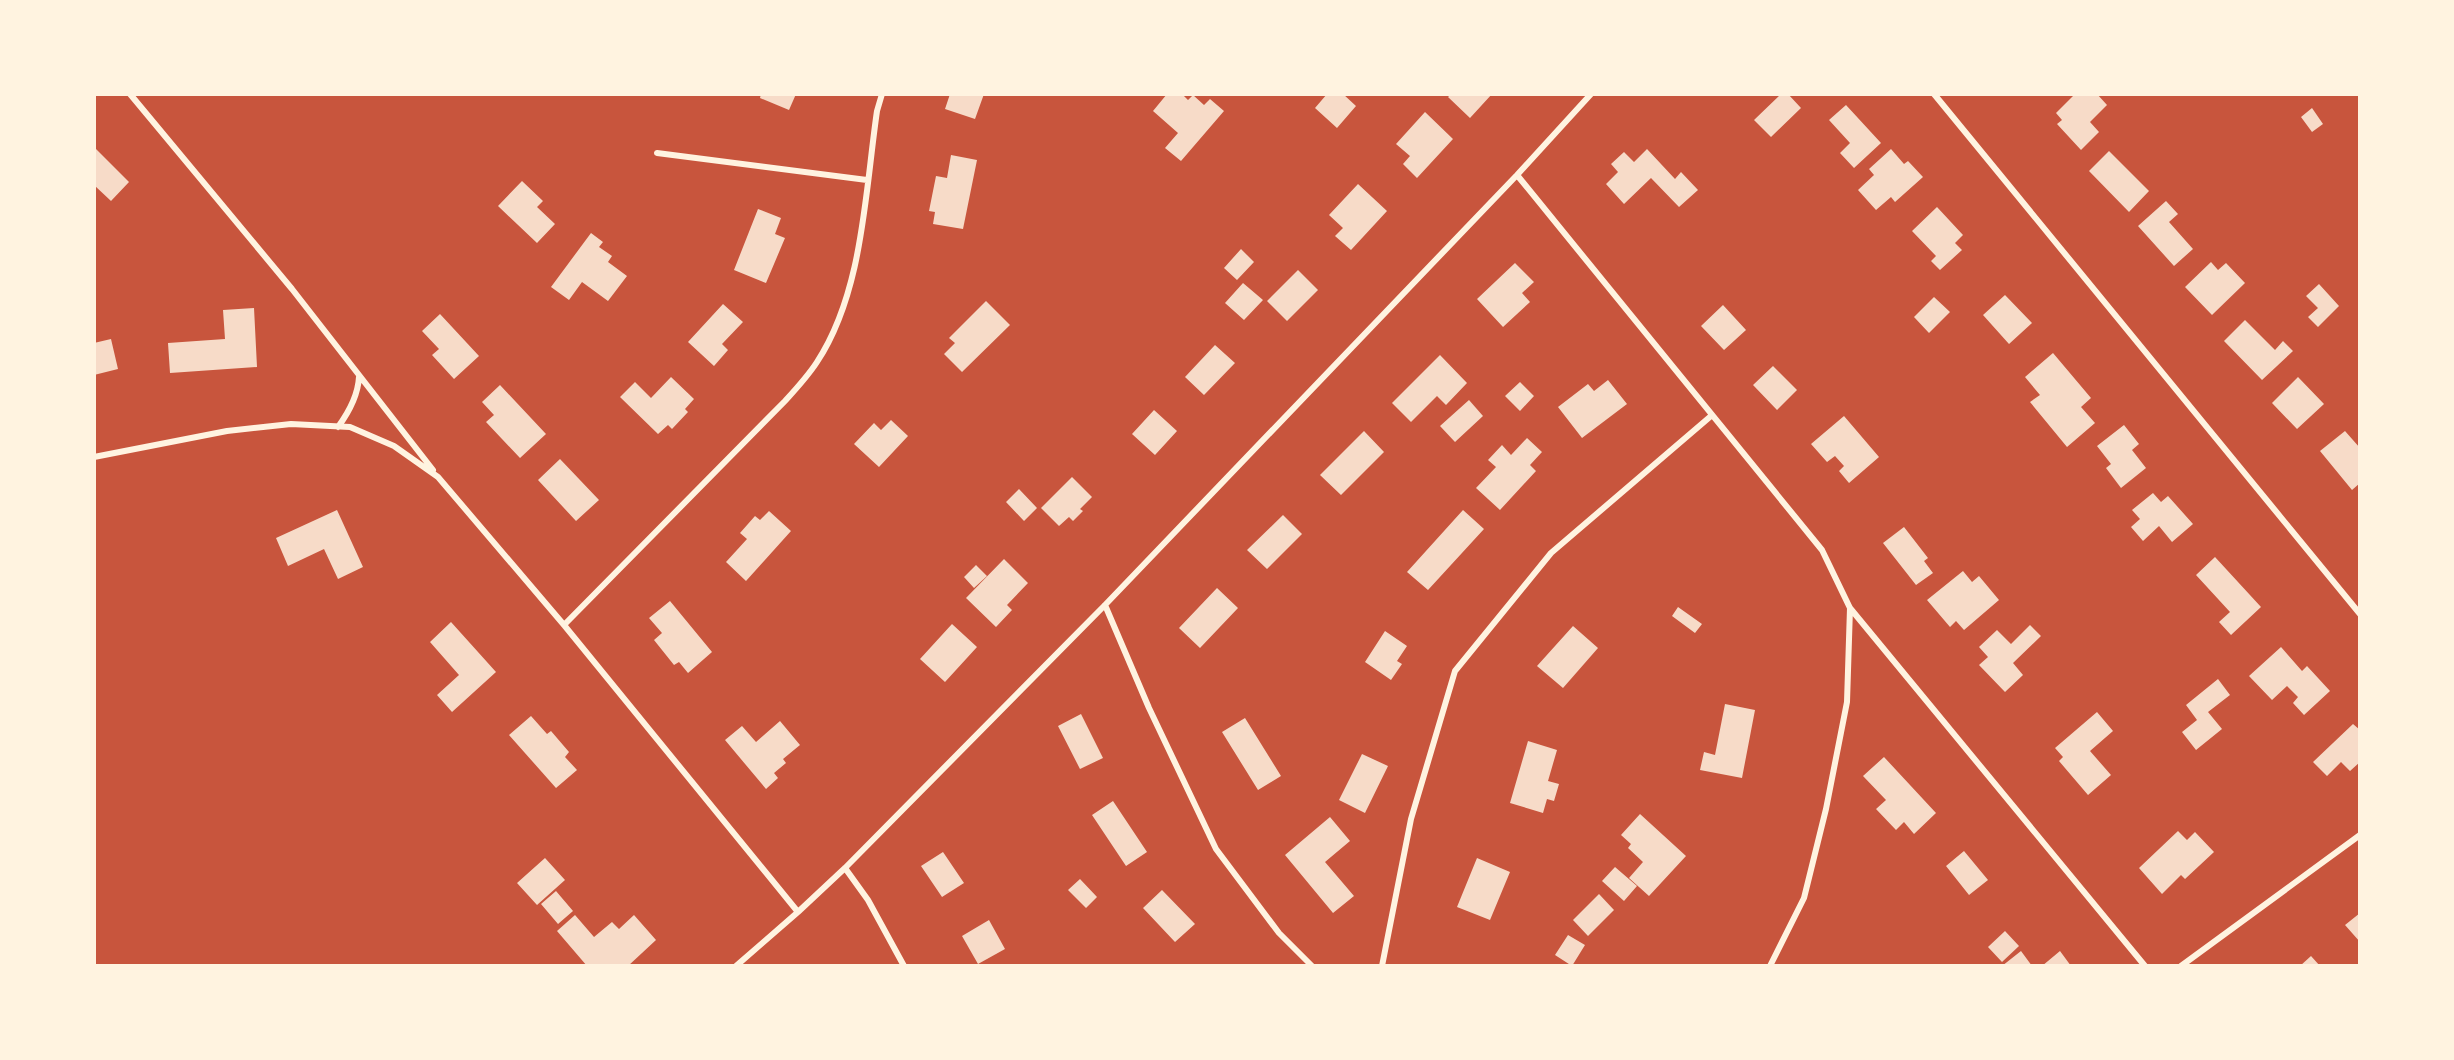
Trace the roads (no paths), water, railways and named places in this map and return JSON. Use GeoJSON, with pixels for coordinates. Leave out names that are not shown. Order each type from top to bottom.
{"type":"FeatureCollection","features":[{"type":"Feature","properties":{"kind":"street"},"geometry":{"type":"LineString","coordinates":[[130,94],[292,289],[438,477],[564,625],[798,912]]}},
{"type":"Feature","properties":{"kind":"street"},"geometry":{"type":"LineString","coordinates":[[564,625],[785,401],[817,363],[842,312],[855,268],[882,94]]}},
{"type":"Feature","properties":{"kind":"street"},"geometry":{"type":"LineString","coordinates":[[736,966],[845,868],[1105,605],[1517,175],[1591,94]]}},
{"type":"Feature","properties":{"kind":"street"},"geometry":{"type":"LineString","coordinates":[[1934,94],[2360,614]]}},
{"type":"Feature","properties":{"kind":"street"},"geometry":{"type":"LineString","coordinates":[[657,153],[867,180]]}},
{"type":"Feature","properties":{"kind":"street"},"geometry":{"type":"LineString","coordinates":[[1517,175],[1822,550],[1850,608],[2145,966]]}},
{"type":"Feature","properties":{"kind":"street"},"geometry":{"type":"LineString","coordinates":[[338,426],[353,400],[359,376]]}},
{"type":"Feature","properties":{"kind":"street"},"geometry":{"type":"LineString","coordinates":[[1382,966],[1411,819],[1455,671],[1551,553],[1711,416]]}},
{"type":"Feature","properties":{"kind":"street"},"geometry":{"type":"LineString","coordinates":[[94,457],[227,431],[291,424],[338,426],[350,427],[394,446],[438,477]]}},
{"type":"Feature","properties":{"kind":"street"},"geometry":{"type":"LineString","coordinates":[[1105,605],[1149,708],[1216,849],[1279,933],[1312,966]]}},
{"type":"Feature","properties":{"kind":"street"},"geometry":{"type":"LineString","coordinates":[[1770,966],[1804,898],[1826,808],[1847,702],[1850,608]]}},
{"type":"Feature","properties":{"kind":"street"},"geometry":{"type":"LineString","coordinates":[[2181,966],[2360,835]]}},
{"type":"Feature","properties":{"kind":"street"},"geometry":{"type":"LineString","coordinates":[[845,868],[868,900],[904,966]]}}]}
